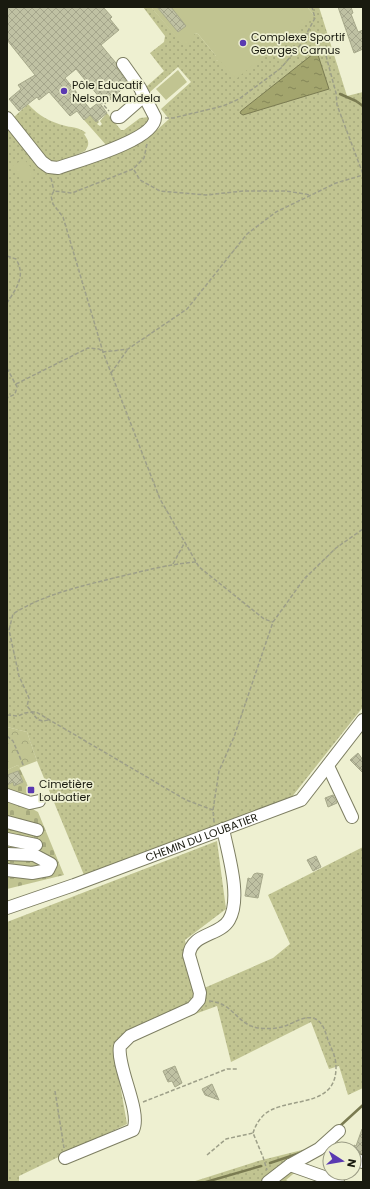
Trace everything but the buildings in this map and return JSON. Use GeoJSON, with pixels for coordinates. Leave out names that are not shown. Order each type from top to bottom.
{"type":"FeatureCollection","features":[{"type":"Feature","properties":{"kind":"street"},"geometry":{"type":"LineString","coordinates":[[7,118],[42,162],[49,167],[58,168],[117,147],[142,135],[154,125],[155,117],[135,81],[123,64]]}},
{"type":"Feature","properties":{"kind":"street"},"geometry":{"type":"LineString","coordinates":[[117,117],[120,117],[144,96]]}},
{"type":"Feature","properties":{"kind":"street","name":"CHEMIN DU LOUBATIER"},"geometry":{"type":"LineString","coordinates":[[7,908],[74,885],[301,800],[363,720]]}},
{"type":"Feature","properties":{"kind":"street"},"geometry":{"type":"LineString","coordinates":[[328,766],[352,817]]}},
{"type":"Feature","properties":{"kind":"street"},"geometry":{"type":"LineString","coordinates":[[7,794],[30,803],[39,801]]}},
{"type":"Feature","properties":{"kind":"street"},"geometry":{"type":"LineString","coordinates":[[7,822],[37,830]]}},
{"type":"Feature","properties":{"kind":"street"},"geometry":{"type":"LineString","coordinates":[[65,1158],[130,1132],[135,1125],[119,1049],[122,1042],[130,1036],[192,1008],[199,1000],[200,988],[189,954],[190,949],[194,942],[227,924],[232,914],[235,888],[219,831]]}},
{"type":"Feature","properties":{"kind":"street"},"geometry":{"type":"LineString","coordinates":[[7,839],[36,845]]}},
{"type":"Feature","properties":{"kind":"street"},"geometry":{"type":"LineString","coordinates":[[7,854],[34,855],[51,864],[48,870],[32,873],[7,870]]}},
{"type":"Feature","properties":{"kind":"street"},"geometry":{"type":"LineString","coordinates":[[331,1141],[339,1131]]}},
{"type":"Feature","properties":{"kind":"street"},"geometry":{"type":"LineString","coordinates":[[267,1179],[290,1165],[322,1151]]}},
{"type":"Feature","properties":{"kind":"street"},"geometry":{"type":"LineString","coordinates":[[290,1165],[338,1182]]}},
{"type":"Feature","properties":{"kind":"path"},"geometry":{"type":"LineString","coordinates":[[155,117],[173,118],[223,106],[239,99],[281,68],[301,44],[315,16],[312,7]]}},
{"type":"Feature","properties":{"kind":"path"},"geometry":{"type":"LineString","coordinates":[[111,373],[128,349],[186,309],[247,234],[276,212],[336,183],[363,175],[337,105],[336,93],[325,52],[307,33]]}},
{"type":"Feature","properties":{"kind":"path"},"geometry":{"type":"LineString","coordinates":[[100,101],[113,116],[117,117]]}},
{"type":"Feature","properties":{"kind":"path"},"geometry":{"type":"LineString","coordinates":[[54,191],[72,193],[134,169],[144,158],[147,143],[142,135]]}},
{"type":"Feature","properties":{"kind":"path"},"geometry":{"type":"LineString","coordinates":[[49,167],[54,191],[51,196],[53,204],[63,216],[103,352],[160,500],[199,567],[264,619],[273,622]]}},
{"type":"Feature","properties":{"kind":"path"},"geometry":{"type":"LineString","coordinates":[[134,169],[140,180],[160,191],[206,195],[243,190],[286,191],[311,195]]}},
{"type":"Feature","properties":{"kind":"path"},"geometry":{"type":"LineString","coordinates":[[7,256],[16,259],[21,268],[20,280],[7,303]]}},
{"type":"Feature","properties":{"kind":"path"},"geometry":{"type":"LineString","coordinates":[[16,384],[88,348],[99,349],[103,352],[128,349]]}},
{"type":"Feature","properties":{"kind":"path"},"geometry":{"type":"LineString","coordinates":[[7,368],[16,384],[15,394],[7,398]]}},
{"type":"Feature","properties":{"kind":"path"},"geometry":{"type":"LineString","coordinates":[[219,831],[213,810],[219,771],[234,737],[273,622],[304,579],[336,548],[363,529]]}},
{"type":"Feature","properties":{"kind":"path"},"geometry":{"type":"LineString","coordinates":[[173,564],[185,542]]}},
{"type":"Feature","properties":{"kind":"path"},"geometry":{"type":"LineString","coordinates":[[25,713],[29,698],[19,676],[9,630],[13,614],[28,604],[78,587],[173,564],[196,562]]}},
{"type":"Feature","properties":{"kind":"path"},"geometry":{"type":"LineString","coordinates":[[27,706],[37,720],[41,722],[49,720]]}},
{"type":"Feature","properties":{"kind":"path"},"geometry":{"type":"LineString","coordinates":[[7,715],[18,716],[25,713],[36,712],[186,800],[213,810]]}},
{"type":"Feature","properties":{"kind":"path"},"geometry":{"type":"LineString","coordinates":[[7,736],[13,740],[24,767]]}},
{"type":"Feature","properties":{"kind":"path"},"geometry":{"type":"LineString","coordinates":[[199,1000],[219,1002],[243,1021],[256,1028],[272,1029],[305,1018],[315,1018],[322,1024],[327,1035],[336,1067],[330,1088],[320,1097],[270,1110],[256,1123],[252,1133],[265,1161],[267,1179]]}},
{"type":"Feature","properties":{"kind":"path"},"geometry":{"type":"LineString","coordinates":[[132,1106],[227,1069],[238,1069]]}},
{"type":"Feature","properties":{"kind":"path"},"geometry":{"type":"LineString","coordinates":[[55,1091],[65,1158]]}},
{"type":"Feature","properties":{"kind":"path"},"geometry":{"type":"LineString","coordinates":[[207,1155],[226,1139],[252,1133]]}},
{"type":"Feature","properties":{"kind":"green space"},"geometry":{"type":"Polygon","coordinates":[[[143,7],[151,7],[183,44],[195,33],[198,34],[216,56],[216,61],[314,15],[307,7],[319,7],[347,96],[363,92],[363,707],[287,803],[84,875],[37,761],[27,732],[7,727],[7,124],[40,166],[119,152],[147,139],[169,119],[161,109],[191,82],[178,67],[150,92],[146,87],[164,71],[150,53],[164,42],[165,36],[143,7]]]}},
{"type":"Feature","properties":{"kind":"green space","name":"Complexe Sportif Georges Carnus"},"geometry":{"type":"Polygon","coordinates":[[[151,7],[307,7],[314,15],[236,79],[219,60],[216,61],[213,58],[216,56],[198,34],[195,33],[191,42],[183,45],[151,7]]]}},
{"type":"Feature","properties":{"kind":"green space"},"geometry":{"type":"Polygon","coordinates":[[[178,70],[187,82],[166,100],[156,89],[178,70]]]}},
{"type":"Feature","properties":{"kind":"green space"},"geometry":{"type":"Polygon","coordinates":[[[28,104],[36,112],[50,120],[79,129],[86,133],[84,134],[88,141],[88,146],[85,151],[57,163],[48,162],[13,118],[28,104]]]}},
{"type":"Feature","properties":{"kind":"green space"},"geometry":{"type":"Polygon","coordinates":[[[107,113],[121,130],[124,130],[140,118],[149,117],[147,123],[138,132],[107,146],[84,120],[92,114],[99,122],[97,124],[100,126],[102,124],[100,121],[107,113]]]}},
{"type":"Feature","properties":{"kind":"green space"},"geometry":{"type":"Polygon","coordinates":[[[24,159],[37,175],[25,183],[12,166],[24,159]]]}},
{"type":"Feature","properties":{"kind":"green space"},"geometry":{"type":"Polygon","coordinates":[[[7,727],[27,732],[37,761],[19,768],[18,765],[7,770],[7,727]]]}},
{"type":"Feature","properties":{"kind":"green space"},"geometry":{"type":"Polygon","coordinates":[[[18,765],[30,792],[30,804],[34,810],[38,812],[64,875],[7,889],[7,770],[18,765]]]}},
{"type":"Feature","properties":{"kind":"green space"},"geometry":{"type":"Polygon","coordinates":[[[217,841],[226,909],[185,940],[195,992],[273,958],[290,944],[268,895],[363,847],[363,1088],[348,1095],[339,1066],[329,1069],[311,1022],[231,1062],[217,1006],[113,1044],[127,1124],[19,1176],[19,1182],[7,1182],[7,922],[217,841]]]}},
{"type":"Feature","properties":{"kind":"green space"},"geometry":{"type":"Polygon","coordinates":[[[343,1132],[332,1141],[324,1141],[343,1132]]]}},
{"type":"Feature","properties":{"kind":"green space"},"geometry":{"type":"Polygon","coordinates":[[[322,1142],[322,1150],[286,1180],[289,1182],[192,1182],[258,1161],[310,1148],[322,1142]]]}},
{"type":"Feature","properties":{"kind":"water"},"geometry":{"type":"Polygon","coordinates":[[[316,53],[318,55],[329,89],[243,115],[240,113],[313,54],[316,53]]]}},
{"type":"Feature","properties":{"kind":"waterway"},"geometry":{"type":"LineString","coordinates":[[340,94],[363,106]]}},
{"type":"Feature","properties":{"kind":"waterway"},"geometry":{"type":"LineString","coordinates":[[340,1126],[363,1105]]}},
{"type":"Feature","properties":{"kind":"waterway"},"geometry":{"type":"LineString","coordinates":[[270,1163],[300,1153]]}},
{"type":"Feature","properties":{"kind":"waterway"},"geometry":{"type":"LineString","coordinates":[[206,1182],[261,1166]]}},
{"type":"Feature","properties":{"kind":"place","name":"Complexe Sportif Georges Carnus"},"geometry":{"type":"Point","coordinates":[243,43]}},
{"type":"Feature","properties":{"kind":"place","name":"Pôle Educatif Nelson Mandela"},"geometry":{"type":"Point","coordinates":[64,91]}},
{"type":"Feature","properties":{"kind":"place","name":"Cimetière Loubatier"},"geometry":{"type":"Point","coordinates":[31,790]}}]}
